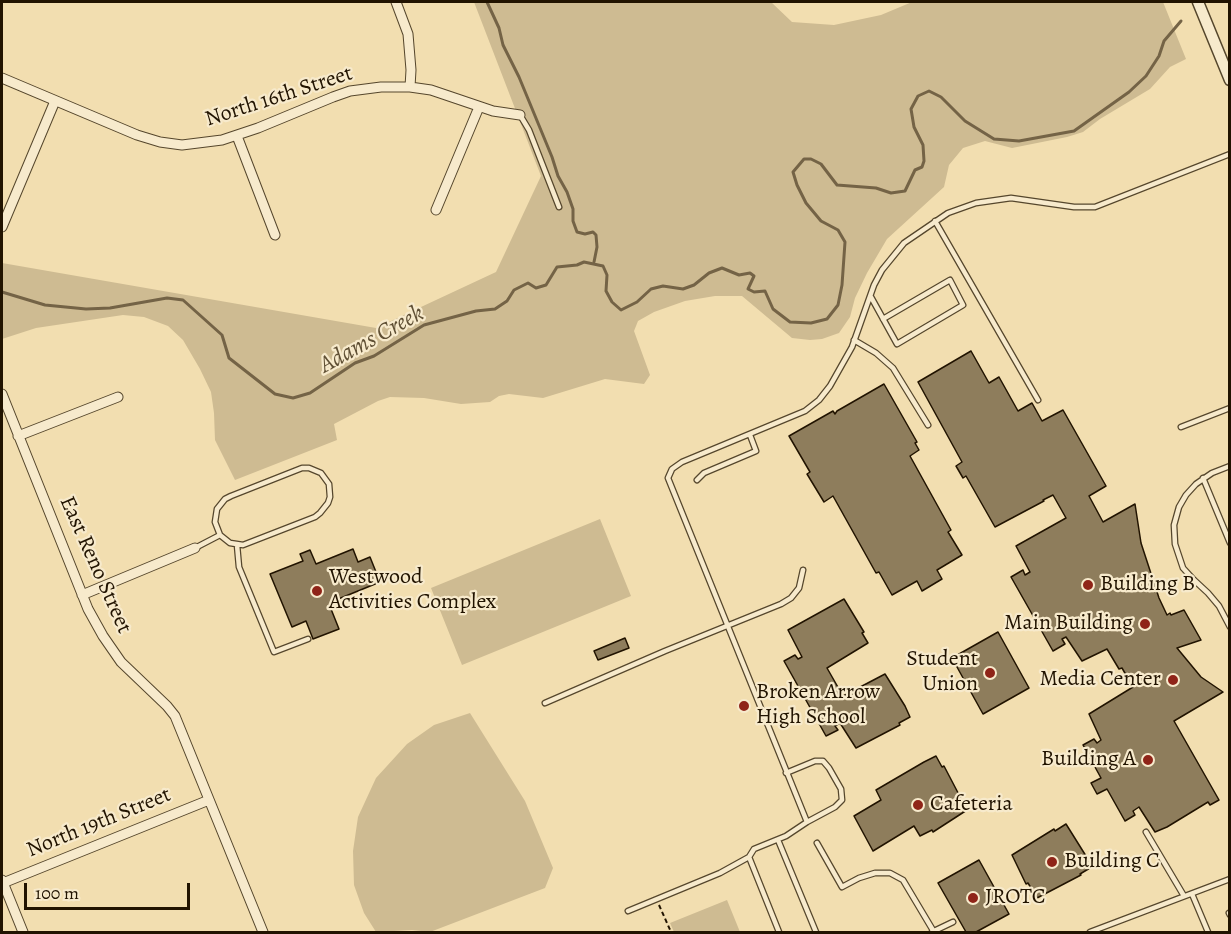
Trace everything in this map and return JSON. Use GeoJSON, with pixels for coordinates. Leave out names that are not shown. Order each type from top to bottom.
{"type":"FeatureCollection","features":[{"type":"Feature","properties":{"kind":"street"},"geometry":{"type":"LineString","coordinates":[[396,2],[408,34],[410,87]]}},
{"type":"Feature","properties":{"kind":"street"},"geometry":{"type":"LineString","coordinates":[[1198,2],[1230,80]]}},
{"type":"Feature","properties":{"kind":"street"},"geometry":{"type":"LineString","coordinates":[[2,78],[55,101],[2,226]]}},
{"type":"Feature","properties":{"kind":"street","name":"North 16th Street"},"geometry":{"type":"LineString","coordinates":[[55,101],[118,128],[160,142],[195,144],[237,136],[350,91],[387,86],[431,90],[479,107],[520,115]]}},
{"type":"Feature","properties":{"kind":"street"},"geometry":{"type":"LineString","coordinates":[[436,210],[479,107]]}},
{"type":"Feature","properties":{"kind":"street"},"geometry":{"type":"LineString","coordinates":[[237,136],[275,235]]}},
{"type":"Feature","properties":{"kind":"street","name":"East Reno Street"},"geometry":{"type":"LineString","coordinates":[[2,394],[82,595],[103,636],[117,657],[171,711],[263,933]]}},
{"type":"Feature","properties":{"kind":"street"},"geometry":{"type":"LineString","coordinates":[[18,436],[118,397]]}},
{"type":"Feature","properties":{"kind":"street"},"geometry":{"type":"LineString","coordinates":[[82,595],[195,549]]}},
{"type":"Feature","properties":{"kind":"street","name":"North 19th Street"},"geometry":{"type":"LineString","coordinates":[[2,881],[209,800]]}},
{"type":"Feature","properties":{"kind":"street"},"geometry":{"type":"LineString","coordinates":[[2,881],[23,933]]}},
{"type":"Feature","properties":{"kind":"lane"},"geometry":{"type":"LineString","coordinates":[[520,115],[529,130],[559,207]]}},
{"type":"Feature","properties":{"kind":"lane"},"geometry":{"type":"LineString","coordinates":[[807,822],[668,478],[672,469],[682,462],[805,411],[819,400],[841,368],[855,340],[882,270],[904,243],[935,221],[961,208],[1011,198],[1074,207],[1095,207],[1230,154]]}},
{"type":"Feature","properties":{"kind":"lane"},"geometry":{"type":"LineString","coordinates":[[935,221],[1038,400]]}},
{"type":"Feature","properties":{"kind":"lane"},"geometry":{"type":"LineString","coordinates":[[871,297],[883,319],[897,344],[963,305],[950,280],[883,319]]}},
{"type":"Feature","properties":{"kind":"lane"},"geometry":{"type":"LineString","coordinates":[[855,340],[876,353],[893,368],[928,425]]}},
{"type":"Feature","properties":{"kind":"lane"},"geometry":{"type":"LineString","coordinates":[[1181,427],[1230,408]]}},
{"type":"Feature","properties":{"kind":"lane"},"geometry":{"type":"LineString","coordinates":[[697,480],[705,473],[756,451],[750,435]]}},
{"type":"Feature","properties":{"kind":"lane"},"geometry":{"type":"LineString","coordinates":[[1230,466],[1203,478],[1186,495],[1179,507],[1174,525],[1175,544],[1184,568],[1219,606],[1230,627]]}},
{"type":"Feature","properties":{"kind":"lane"},"geometry":{"type":"LineString","coordinates":[[302,468],[315,470],[326,478],[330,497],[320,513],[250,543],[237,545],[220,535],[215,516],[217,509],[225,499],[302,468]]}},
{"type":"Feature","properties":{"kind":"lane"},"geometry":{"type":"LineString","coordinates":[[1203,478],[1230,543]]}},
{"type":"Feature","properties":{"kind":"lane"},"geometry":{"type":"LineString","coordinates":[[195,549],[220,535]]}},
{"type":"Feature","properties":{"kind":"lane"},"geometry":{"type":"LineString","coordinates":[[237,545],[239,567],[274,652],[308,639]]}},
{"type":"Feature","properties":{"kind":"lane"},"geometry":{"type":"LineString","coordinates":[[544,703],[791,598],[799,588],[803,570]]}},
{"type":"Feature","properties":{"kind":"lane"},"geometry":{"type":"LineString","coordinates":[[628,911],[720,873],[749,857],[754,849],[778,840],[835,807],[842,800],[841,789],[823,761],[815,761],[786,773]]}},
{"type":"Feature","properties":{"kind":"lane"},"geometry":{"type":"LineString","coordinates":[[1146,831],[1184,896]]}},
{"type":"Feature","properties":{"kind":"lane"},"geometry":{"type":"LineString","coordinates":[[778,840],[816,933]]}},
{"type":"Feature","properties":{"kind":"lane"},"geometry":{"type":"LineString","coordinates":[[817,843],[842,887],[875,873],[890,873],[903,880],[933,932],[953,922]]}},
{"type":"Feature","properties":{"kind":"lane"},"geometry":{"type":"LineString","coordinates":[[749,857],[780,933]]}},
{"type":"Feature","properties":{"kind":"lane"},"geometry":{"type":"LineString","coordinates":[[1090,933],[1230,879]]}},
{"type":"Feature","properties":{"kind":"lane"},"geometry":{"type":"LineString","coordinates":[[1192,894],[1208,933]]}},
{"type":"Feature","properties":{"kind":"path"},"geometry":{"type":"LineString","coordinates":[[660,906],[671,933]]}},
{"type":"Feature","properties":{"kind":"shaded area"},"geometry":{"type":"Polygon","coordinates":[[[474,2],[771,2],[792,22],[834,25],[881,15],[912,2],[1163,2],[1186,59],[1170,67],[1150,89],[1083,132],[1012,148],[985,141],[963,148],[949,165],[944,187],[887,239],[855,298],[850,317],[839,333],[822,339],[792,338],[742,296],[715,296],[685,301],[654,312],[638,321],[634,331],[650,375],[644,384],[605,379],[543,398],[509,394],[499,396],[490,402],[461,404],[424,398],[390,397],[334,424],[337,440],[235,480],[215,440],[211,392],[183,340],[168,326],[144,317],[123,315],[36,328],[2,339],[2,263],[376,328],[496,272],[541,176],[474,2]]]}},
{"type":"Feature","properties":{"kind":"shaded area"},"geometry":{"type":"Polygon","coordinates":[[[600,519],[631,596],[462,665],[431,588],[600,519]]]}},
{"type":"Feature","properties":{"kind":"shaded area"},"geometry":{"type":"Polygon","coordinates":[[[470,713],[525,801],[553,868],[545,888],[430,932],[412,930],[376,932],[364,913],[354,885],[353,851],[358,817],[376,778],[407,744],[434,725],[470,713]]]}},
{"type":"Feature","properties":{"kind":"shaded area"},"geometry":{"type":"Polygon","coordinates":[[[727,900],[740,932],[674,932],[670,923],[727,900]]]}},
{"type":"Feature","properties":{"kind":"building"},"geometry":{"type":"Polygon","coordinates":[[[971,351],[989,383],[999,377],[1018,411],[1032,403],[1042,421],[1063,410],[1106,486],[1089,496],[1103,522],[1135,504],[1141,543],[1167,615],[1184,610],[1201,640],[1177,648],[1201,677],[1223,692],[1174,721],[1219,800],[1210,805],[1208,802],[1155,832],[1139,807],[1133,811],[1135,815],[1125,821],[1107,789],[1097,794],[1091,783],[1101,778],[1083,745],[1094,739],[1097,743],[1101,740],[1089,714],[1133,687],[1107,649],[1082,661],[1066,637],[1062,639],[1065,644],[1053,651],[1011,577],[1023,570],[1025,575],[1030,572],[1016,546],[1066,518],[1053,495],[995,527],[966,476],[963,478],[956,466],[962,462],[918,382],[971,351]]]}},
{"type":"Feature","properties":{"kind":"building"},"geometry":{"type":"Polygon","coordinates":[[[884,384],[917,442],[915,443],[919,450],[910,456],[951,530],[948,532],[962,555],[937,570],[942,579],[922,591],[917,581],[892,595],[879,572],[876,573],[833,496],[824,502],[807,474],[810,472],[789,436],[833,411],[835,414],[884,384]]]}},
{"type":"Feature","properties":{"kind":"building","name":"Westwood Activities Complex"},"geometry":{"type":"Polygon","coordinates":[[[353,549],[358,562],[370,557],[380,582],[331,602],[334,607],[331,609],[339,629],[313,639],[306,621],[292,627],[270,574],[303,561],[300,554],[310,550],[316,564],[353,549]]]}},
{"type":"Feature","properties":{"kind":"building"},"geometry":{"type":"Polygon","coordinates":[[[844,599],[868,643],[827,668],[843,696],[885,674],[910,717],[899,723],[900,725],[856,748],[840,723],[835,726],[838,730],[826,736],[784,661],[795,655],[798,659],[802,657],[788,630],[844,599]]]}},
{"type":"Feature","properties":{"kind":"building","name":"Student Union"},"geometry":{"type":"Polygon","coordinates":[[[998,632],[1029,688],[983,714],[952,658],[998,632]]]}},
{"type":"Feature","properties":{"kind":"building"},"geometry":{"type":"Polygon","coordinates":[[[625,638],[629,648],[598,660],[594,651],[625,638]]]}},
{"type":"Feature","properties":{"kind":"building","name":"Cafeteria"},"geometry":{"type":"Polygon","coordinates":[[[936,756],[942,767],[944,766],[967,810],[933,832],[932,830],[920,836],[914,826],[873,851],[854,816],[881,800],[876,790],[936,756]]]}},
{"type":"Feature","properties":{"kind":"building","name":"Building C"},"geometry":{"type":"Polygon","coordinates":[[[1066,824],[1086,856],[1090,868],[1037,898],[1028,883],[1026,884],[1012,855],[1066,824]]]}},
{"type":"Feature","properties":{"kind":"building","name":"JROTC"},"geometry":{"type":"Polygon","coordinates":[[[979,860],[1009,914],[976,932],[966,932],[938,883],[979,860]]]}},
{"type":"Feature","properties":{"kind":"waterway"},"geometry":{"type":"LineString","coordinates":[[487,2],[558,176],[567,192],[577,232],[585,234],[593,232],[596,235],[597,247],[594,262]]}},
{"type":"Feature","properties":{"kind":"waterway","name":"Adams Creek"},"geometry":{"type":"LineString","coordinates":[[2,292],[45,305],[86,309],[110,308],[167,298],[183,300],[222,335],[229,358],[275,394],[293,398],[310,393],[355,363],[374,356],[424,325],[476,311],[495,309],[507,301],[514,290],[528,283],[536,288],[546,285],[557,267],[584,262],[603,266],[607,275],[606,291],[612,302],[621,310],[637,302],[651,289],[663,286],[683,289],[722,268],[739,275],[750,273],[754,276],[748,289],[754,292],[765,291],[773,309],[790,322],[811,323],[827,319],[838,305],[845,242],[838,230],[821,221],[806,203],[797,185],[793,172],[804,159],[811,159],[821,164],[837,185],[876,188],[891,193],[905,191],[915,170],[922,167],[924,161],[923,145],[914,127],[911,109],[918,96],[929,91],[941,97],[965,121],[994,139],[1019,141],[1074,131],[1129,92],[1146,76],[1159,56],[1164,41],[1181,21]]}},
{"type":"Feature","properties":{"kind":"place","name":"Building B"},"geometry":{"type":"Point","coordinates":[1088,585]}},
{"type":"Feature","properties":{"kind":"place","name":"Westwood Activities Complex"},"geometry":{"type":"Point","coordinates":[317,591]}},
{"type":"Feature","properties":{"kind":"place","name":"Main Building"},"geometry":{"type":"Point","coordinates":[1145,624]}},
{"type":"Feature","properties":{"kind":"place","name":"Student Union"},"geometry":{"type":"Point","coordinates":[990,673]}},
{"type":"Feature","properties":{"kind":"place","name":"Media Center"},"geometry":{"type":"Point","coordinates":[1173,680]}},
{"type":"Feature","properties":{"kind":"place","name":"Broken Arrow High School"},"geometry":{"type":"Point","coordinates":[744,706]}},
{"type":"Feature","properties":{"kind":"place","name":"Building A"},"geometry":{"type":"Point","coordinates":[1148,760]}},
{"type":"Feature","properties":{"kind":"place","name":"Cafeteria"},"geometry":{"type":"Point","coordinates":[918,805]}},
{"type":"Feature","properties":{"kind":"place","name":"Building C"},"geometry":{"type":"Point","coordinates":[1052,862]}},
{"type":"Feature","properties":{"kind":"place","name":"JROTC"},"geometry":{"type":"Point","coordinates":[973,898]}}]}
